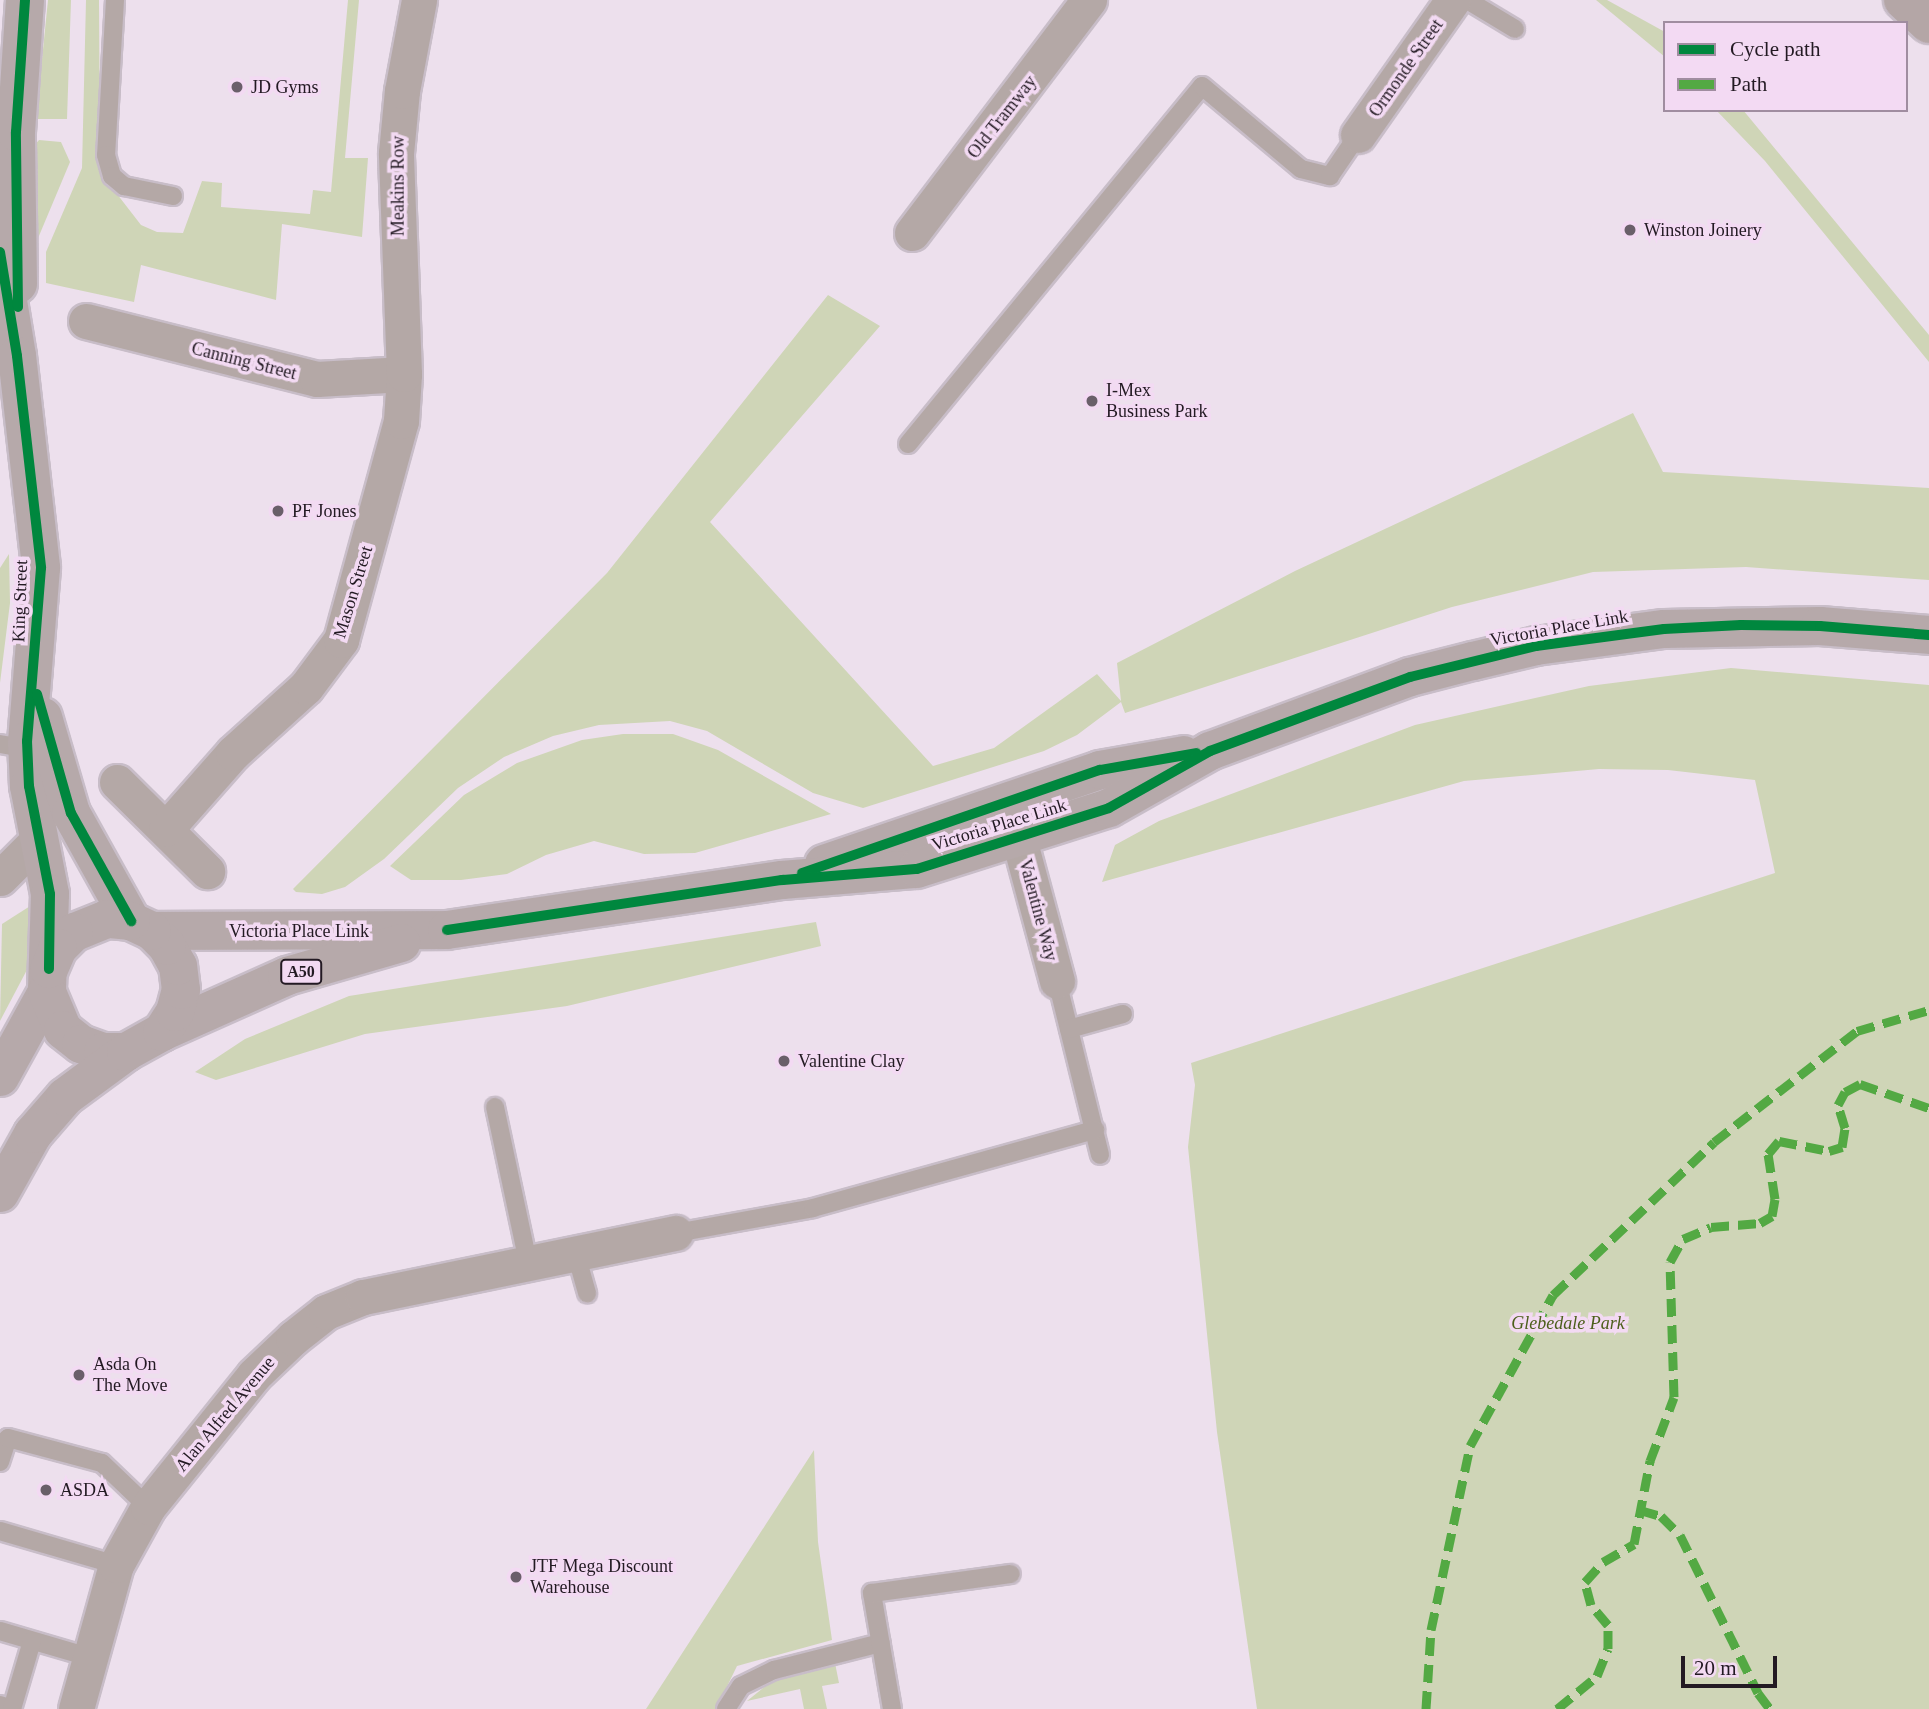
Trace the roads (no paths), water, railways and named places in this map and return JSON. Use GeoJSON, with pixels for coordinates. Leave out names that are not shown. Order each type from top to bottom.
{"type":"FeatureCollection","features":[{"type":"Feature","properties":{"kind":"main road","name":"King Street"},"geometry":{"type":"LineString","coordinates":[[17,356],[9,69],[25,0]]}},
{"type":"Feature","properties":{"kind":"main road","name":"King Street"},"geometry":{"type":"LineString","coordinates":[[0,252],[17,356],[41,568],[34,681],[14,746],[50,894],[48,981],[63,1030],[81,1044],[103,1052],[126,1052]]}},
{"type":"Feature","properties":{"kind":"main road","name":"Victoria Place Link"},"geometry":{"type":"LineString","coordinates":[[162,1032],[287,976],[447,930],[782,880],[916,869],[1019,839],[1109,808],[1210,751],[1410,677],[1574,640],[1741,625],[1820,626],[1929,635]]}},
{"type":"Feature","properties":{"kind":"main road","name":"King Street"},"geometry":{"type":"LineString","coordinates":[[34,681],[71,813],[141,926],[167,946],[178,966],[181,990],[175,1012],[162,1032]]}},
{"type":"Feature","properties":{"kind":"main road","name":"Victoria Place Link"},"geometry":{"type":"LineString","coordinates":[[782,880],[876,844],[1100,770],[1210,751]]}},
{"type":"Feature","properties":{"kind":"main road","name":"King Street"},"geometry":{"type":"LineString","coordinates":[[0,1077],[48,981],[58,948],[86,925],[107,919],[141,926]]}},
{"type":"Feature","properties":{"kind":"main road","name":"Victoria Place Link"},"geometry":{"type":"LineString","coordinates":[[141,926],[447,930]]}},
{"type":"Feature","properties":{"kind":"main road","name":"A50"},"geometry":{"type":"LineString","coordinates":[[0,1193],[33,1134],[65,1097],[126,1052],[162,1032]]}},
{"type":"Feature","properties":{"kind":"street","name":"Meakins Row"},"geometry":{"type":"LineString","coordinates":[[404,374],[396,153],[402,91],[419,0]]}},
{"type":"Feature","properties":{"kind":"street","name":"Old Tramway"},"geometry":{"type":"LineString","coordinates":[[912,233],[1089,0]]}},
{"type":"Feature","properties":{"kind":"street","name":"Ormonde Street"},"geometry":{"type":"LineString","coordinates":[[1358,135],[1453,0]]}},
{"type":"Feature","properties":{"kind":"street"},"geometry":{"type":"LineString","coordinates":[[1903,0],[1929,24]]}},
{"type":"Feature","properties":{"kind":"street","name":"Canning Street"},"geometry":{"type":"LineString","coordinates":[[86,321],[317,379],[404,374]]}},
{"type":"Feature","properties":{"kind":"street","name":"Mason Street"},"geometry":{"type":"LineString","coordinates":[[166,829],[233,753],[306,687],[341,640],[401,421],[404,374]]}},
{"type":"Feature","properties":{"kind":"street"},"geometry":{"type":"LineString","coordinates":[[117,782],[207,871]]}},
{"type":"Feature","properties":{"kind":"street","name":"Valentine Way"},"geometry":{"type":"LineString","coordinates":[[1019,839],[1057,981]]}},
{"type":"Feature","properties":{"kind":"street"},"geometry":{"type":"LineString","coordinates":[[0,878],[38,840]]}},
{"type":"Feature","properties":{"kind":"street","name":"Alan Alfred Avenue"},"geometry":{"type":"LineString","coordinates":[[76,1709],[116,1565],[148,1507],[254,1375],[326,1312],[363,1297],[677,1233]]}},
{"type":"Feature","properties":{"kind":"lane"},"geometry":{"type":"LineString","coordinates":[[115,0],[106,155],[113,176],[124,186],[173,197]]}},
{"type":"Feature","properties":{"kind":"lane"},"geometry":{"type":"LineString","coordinates":[[1467,0],[1514,29]]}},
{"type":"Feature","properties":{"kind":"lane"},"geometry":{"type":"LineString","coordinates":[[908,444],[1202,86],[1301,169],[1330,176],[1358,135]]}},
{"type":"Feature","properties":{"kind":"lane"},"geometry":{"type":"LineString","coordinates":[[1057,981],[1100,1155]]}},
{"type":"Feature","properties":{"kind":"lane"},"geometry":{"type":"LineString","coordinates":[[1069,1029],[1123,1014]]}},
{"type":"Feature","properties":{"kind":"lane"},"geometry":{"type":"LineString","coordinates":[[495,1107],[528,1262]]}},
{"type":"Feature","properties":{"kind":"lane"},"geometry":{"type":"LineString","coordinates":[[677,1233],[813,1208],[1095,1130]]}},
{"type":"Feature","properties":{"kind":"lane"},"geometry":{"type":"LineString","coordinates":[[576,1254],[587,1293]]}},
{"type":"Feature","properties":{"kind":"lane"},"geometry":{"type":"LineString","coordinates":[[0,1462],[8,1438],[102,1463],[148,1507]]}},
{"type":"Feature","properties":{"kind":"lane"},"geometry":{"type":"LineString","coordinates":[[0,1531],[116,1565]]}},
{"type":"Feature","properties":{"kind":"lane"},"geometry":{"type":"LineString","coordinates":[[892,1709],[872,1593],[1011,1574]]}},
{"type":"Feature","properties":{"kind":"lane"},"geometry":{"type":"LineString","coordinates":[[0,1631],[89,1657]]}},
{"type":"Feature","properties":{"kind":"lane"},"geometry":{"type":"LineString","coordinates":[[0,1705],[12,1709],[32,1641]]}},
{"type":"Feature","properties":{"kind":"lane"},"geometry":{"type":"LineString","coordinates":[[726,1709],[741,1686],[775,1670],[881,1643]]}},
{"type":"Feature","properties":{"kind":"place","name":"JD Gyms"},"geometry":{"type":"Point","coordinates":[237,87]}},
{"type":"Feature","properties":{"kind":"place","name":"Winston Joinery"},"geometry":{"type":"Point","coordinates":[1630,230]}},
{"type":"Feature","properties":{"kind":"place","name":"I-Mex Business Park"},"geometry":{"type":"Point","coordinates":[1092,401]}},
{"type":"Feature","properties":{"kind":"place","name":"PF Jones"},"geometry":{"type":"Point","coordinates":[278,511]}},
{"type":"Feature","properties":{"kind":"place","name":"Valentine Clay"},"geometry":{"type":"Point","coordinates":[784,1061]}},
{"type":"Feature","properties":{"kind":"place","name":"Asda On The Move"},"geometry":{"type":"Point","coordinates":[79,1375]}},
{"type":"Feature","properties":{"kind":"place","name":"ASDA"},"geometry":{"type":"Point","coordinates":[46,1490]}},
{"type":"Feature","properties":{"kind":"place","name":"JTF Mega Discount Warehouse"},"geometry":{"type":"Point","coordinates":[516,1577]}},
{"type":"Feature","properties":{"kind":"park label","name":"Glebedale Park"},"geometry":{"type":"Point","coordinates":[1568,1323]}}]}
